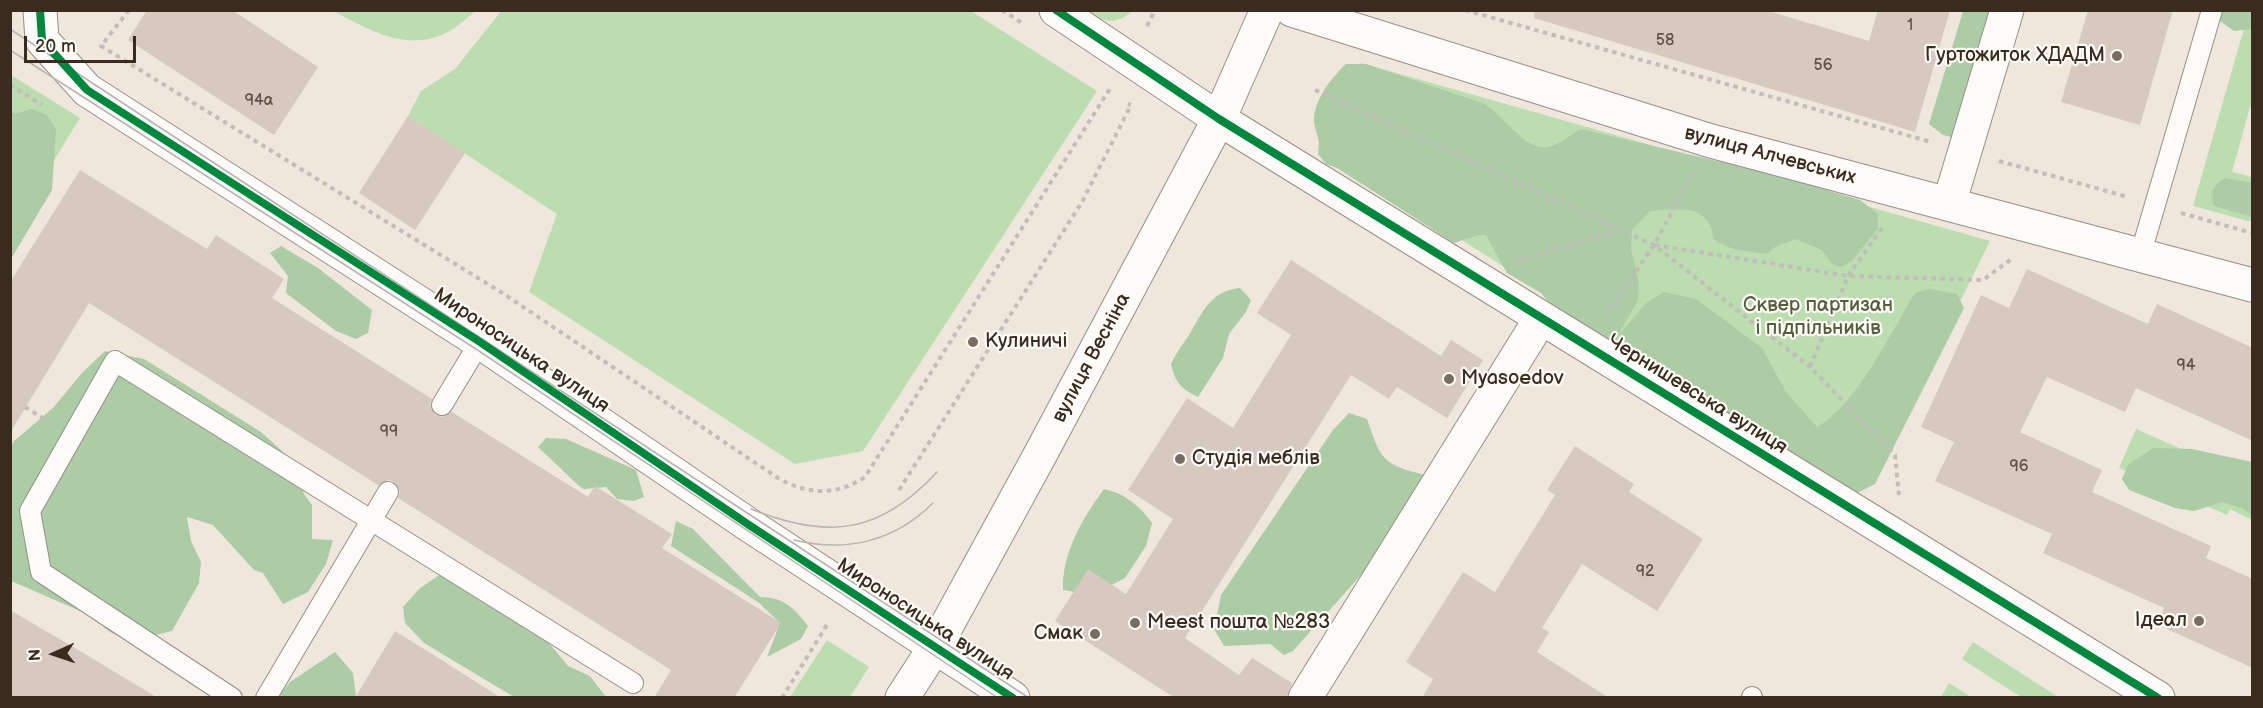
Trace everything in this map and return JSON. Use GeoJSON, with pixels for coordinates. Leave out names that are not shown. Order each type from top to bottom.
{"type":"FeatureCollection","features":[{"type":"Feature","properties":{"kind":"street","name":"Мироносицька вулиця"},"geometry":{"type":"LineString","coordinates":[[40,10],[42,40],[87,90],[480,342],[749,525],[1013,698]]}},
{"type":"Feature","properties":{"kind":"street","name":"Чернишевська вулиця"},"geometry":{"type":"LineString","coordinates":[[1056,10],[1219,119],[2158,698]]}},
{"type":"Feature","properties":{"kind":"street","name":"вулиця Весніна"},"geometry":{"type":"LineString","coordinates":[[902,698],[935,647],[1219,119],[1267,10]]}},
{"type":"Feature","properties":{"kind":"street","name":"вулиця Алчевських"},"geometry":{"type":"LineString","coordinates":[[1292,10],[1711,141],[2253,285]]}},
{"type":"Feature","properties":{"kind":"street"},"geometry":{"type":"LineString","coordinates":[[1949,204],[2007,10]]}},
{"type":"Feature","properties":{"kind":"street"},"geometry":{"type":"LineString","coordinates":[[1305,698],[1541,318]]}},
{"type":"Feature","properties":{"kind":"lane"},"geometry":{"type":"LineString","coordinates":[[2140,256],[2212,10]]}},
{"type":"Feature","properties":{"kind":"lane"},"geometry":{"type":"LineString","coordinates":[[442,405],[480,342]]}},
{"type":"Feature","properties":{"kind":"lane"},"geometry":{"type":"LineString","coordinates":[[232,698],[40,572],[30,511],[115,362],[372,519],[633,683]]}},
{"type":"Feature","properties":{"kind":"lane"},"geometry":{"type":"LineString","coordinates":[[266,698],[388,492]]}},
{"type":"Feature","properties":{"kind":"path"},"geometry":{"type":"LineString","coordinates":[[129,10],[101,46],[504,294],[778,478],[792,486],[811,492],[833,491],[865,477],[1114,82]]}},
{"type":"Feature","properties":{"kind":"path"},"geometry":{"type":"LineString","coordinates":[[1147,26],[1155,10]]}},
{"type":"Feature","properties":{"kind":"path"},"geometry":{"type":"LineString","coordinates":[[1465,10],[2253,233]]}},
{"type":"Feature","properties":{"kind":"path"},"geometry":{"type":"LineString","coordinates":[[10,85],[42,105]]}},
{"type":"Feature","properties":{"kind":"path"},"geometry":{"type":"LineString","coordinates":[[1315,90],[1654,245],[1810,367],[1895,455],[1900,506]]}},
{"type":"Feature","properties":{"kind":"path"},"geometry":{"type":"LineString","coordinates":[[898,490],[1082,202],[1131,105]]}},
{"type":"Feature","properties":{"kind":"path"},"geometry":{"type":"LineString","coordinates":[[1605,317],[1654,245],[1711,141]]}},
{"type":"Feature","properties":{"kind":"path"},"geometry":{"type":"LineString","coordinates":[[1810,367],[1848,276],[1907,193]]}},
{"type":"Feature","properties":{"kind":"path"},"geometry":{"type":"LineString","coordinates":[[1513,262],[1620,230]]}},
{"type":"Feature","properties":{"kind":"path"},"geometry":{"type":"LineString","coordinates":[[1654,245],[1848,276],[1983,280],[2014,258]]}},
{"type":"Feature","properties":{"kind":"path"},"geometry":{"type":"LineString","coordinates":[[782,698],[828,622]]}},
{"type":"Feature","properties":{"kind":"green space"},"geometry":{"type":"Polygon","coordinates":[[[502,10],[971,11],[1097,91],[863,451],[795,464],[529,292],[557,214],[408,116],[421,91],[455,69],[502,10]]]}},
{"type":"Feature","properties":{"kind":"green space"},"geometry":{"type":"Polygon","coordinates":[[[333,11],[476,11],[457,27],[434,38],[404,40],[375,32],[333,11]]]}},
{"type":"Feature","properties":{"kind":"green space"},"geometry":{"type":"Polygon","coordinates":[[[1085,11],[1132,11],[1120,19],[1109,21],[1085,11]]]}},
{"type":"Feature","properties":{"kind":"green space"},"geometry":{"type":"Polygon","coordinates":[[[1963,11],[1997,11],[1962,128],[1951,137],[1943,135],[1929,124],[1963,11]]]}},
{"type":"Feature","properties":{"kind":"green space"},"geometry":{"type":"Polygon","coordinates":[[[2206,11],[2252,11],[2252,29],[2234,31],[2206,11]]]}},
{"type":"Feature","properties":{"kind":"green space"},"geometry":{"type":"Polygon","coordinates":[[[2249,11],[2252,11],[2252,100],[2232,172],[2252,177],[2252,222],[2193,206],[2249,11]]]}},
{"type":"Feature","properties":{"kind":"green space","name":"Сквер партизан і підпільників"},"geometry":{"type":"Polygon","coordinates":[[[1361,63],[1990,241],[1869,486],[1599,326],[1319,151],[1361,63]]]}},
{"type":"Feature","properties":{"kind":"green space","name":"Сквер партизан і підпільників"},"geometry":{"type":"Polygon","coordinates":[[[1346,64],[1366,64],[1482,103],[1533,145],[1552,146],[1581,129],[1772,174],[1860,200],[1878,214],[1878,228],[1852,261],[1841,267],[1832,264],[1822,250],[1795,239],[1775,247],[1767,254],[1738,250],[1725,246],[1713,238],[1711,227],[1699,214],[1680,209],[1650,211],[1632,230],[1631,249],[1639,284],[1638,300],[1617,337],[1647,302],[1664,292],[1696,299],[1762,348],[1786,392],[1817,427],[1832,417],[1859,385],[1915,293],[1929,289],[1957,294],[1964,308],[1875,484],[1859,492],[1852,492],[1571,330],[1541,293],[1507,273],[1486,235],[1478,235],[1454,243],[1337,168],[1326,164],[1318,154],[1319,142],[1314,119],[1315,110],[1328,84],[1346,64]]]}},
{"type":"Feature","properties":{"kind":"green space"},"geometry":{"type":"Polygon","coordinates":[[[11,75],[80,118],[11,230],[11,75]]]}},
{"type":"Feature","properties":{"kind":"green space"},"geometry":{"type":"Polygon","coordinates":[[[32,109],[47,115],[56,129],[52,190],[11,259],[11,111],[15,114],[32,109]]]}},
{"type":"Feature","properties":{"kind":"green space"},"geometry":{"type":"Polygon","coordinates":[[[2225,178],[2252,183],[2252,217],[2214,206],[2212,197],[2214,189],[2225,178]]]}},
{"type":"Feature","properties":{"kind":"green space"},"geometry":{"type":"Polygon","coordinates":[[[281,246],[318,268],[372,310],[368,333],[356,339],[336,331],[286,293],[288,276],[270,253],[281,246]]]}},
{"type":"Feature","properties":{"kind":"green space"},"geometry":{"type":"Polygon","coordinates":[[[1240,288],[1251,300],[1246,312],[1229,334],[1223,358],[1198,397],[1180,384],[1171,364],[1208,304],[1221,293],[1240,288]]]}},
{"type":"Feature","properties":{"kind":"green space"},"geometry":{"type":"Polygon","coordinates":[[[105,351],[144,359],[261,432],[294,462],[304,494],[312,505],[312,539],[333,540],[326,564],[308,592],[283,604],[263,573],[254,570],[213,525],[187,517],[191,541],[201,562],[199,583],[172,631],[129,641],[110,632],[87,614],[11,581],[10,448],[14,441],[53,408],[82,373],[105,351]]]}},
{"type":"Feature","properties":{"kind":"green space"},"geometry":{"type":"Polygon","coordinates":[[[1349,413],[1367,419],[1380,452],[1392,464],[1426,475],[1394,538],[1293,651],[1284,655],[1270,644],[1224,646],[1214,629],[1221,595],[1333,430],[1349,413]]]}},
{"type":"Feature","properties":{"kind":"green space"},"geometry":{"type":"Polygon","coordinates":[[[2136,429],[2252,480],[2252,520],[2230,509],[2227,515],[2119,468],[2136,429]]]}},
{"type":"Feature","properties":{"kind":"green space"},"geometry":{"type":"Polygon","coordinates":[[[546,438],[566,439],[636,470],[644,497],[634,501],[617,499],[606,487],[584,489],[579,486],[538,447],[546,438]]]}},
{"type":"Feature","properties":{"kind":"green space"},"geometry":{"type":"Polygon","coordinates":[[[2153,448],[2192,449],[2252,462],[2252,515],[2242,508],[2222,502],[2194,511],[2175,508],[2129,490],[2122,479],[2128,465],[2153,448]]]}},
{"type":"Feature","properties":{"kind":"green space"},"geometry":{"type":"Polygon","coordinates":[[[1104,489],[1131,501],[1152,523],[1146,546],[1125,578],[1092,595],[1063,590],[1066,563],[1075,537],[1088,512],[1104,489]]]}},
{"type":"Feature","properties":{"kind":"green space"},"geometry":{"type":"Polygon","coordinates":[[[676,521],[693,529],[760,597],[782,601],[793,609],[808,626],[801,639],[767,657],[780,623],[758,602],[671,546],[676,521]]]}},
{"type":"Feature","properties":{"kind":"green space"},"geometry":{"type":"Polygon","coordinates":[[[445,571],[539,631],[568,666],[590,676],[606,697],[514,697],[424,643],[405,623],[403,607],[419,589],[445,571]]]}},
{"type":"Feature","properties":{"kind":"green space"},"geometry":{"type":"Polygon","coordinates":[[[827,640],[869,667],[850,697],[790,697],[827,640]]]}},
{"type":"Feature","properties":{"kind":"green space"},"geometry":{"type":"Polygon","coordinates":[[[1973,642],[2058,697],[2021,697],[1962,659],[1973,642]]]}},
{"type":"Feature","properties":{"kind":"green space"},"geometry":{"type":"Polygon","coordinates":[[[335,652],[353,673],[356,697],[281,698],[280,694],[290,682],[335,652]]]}},
{"type":"Feature","properties":{"kind":"green space"},"geometry":{"type":"Polygon","coordinates":[[[1949,683],[1971,697],[1941,697],[1949,683]]]}},
{"type":"Feature","properties":{"kind":"building"},"geometry":{"type":"Polygon","coordinates":[[[147,10],[232,10],[318,67],[274,135],[128,40],[147,10]]]}},
{"type":"Feature","properties":{"kind":"building"},"geometry":{"type":"Polygon","coordinates":[[[1535,10],[1765,10],[1869,41],[1878,10],[1950,10],[1915,132],[1534,18],[1535,10]]]}},
{"type":"Feature","properties":{"kind":"building","name":"Гуртожиток ХДАДМ"},"geometry":{"type":"Polygon","coordinates":[[[2088,10],[2173,10],[2140,125],[2061,102],[2088,10]]]}},
{"type":"Feature","properties":{"kind":"building"},"geometry":{"type":"Polygon","coordinates":[[[408,116],[465,153],[415,230],[359,193],[408,116]]]}},
{"type":"Feature","properties":{"kind":"building"},"geometry":{"type":"Polygon","coordinates":[[[80,170],[207,249],[216,235],[284,279],[272,298],[432,399],[430,405],[435,415],[442,417],[452,412],[588,497],[595,486],[672,534],[662,548],[781,623],[734,698],[654,698],[671,670],[398,498],[400,492],[395,482],[388,480],[378,485],[89,303],[10,433],[10,282],[80,170]]]}},
{"type":"Feature","properties":{"kind":"building"},"geometry":{"type":"Polygon","coordinates":[[[1291,260],[1441,356],[1451,340],[1483,360],[1447,418],[1397,387],[1389,399],[1351,375],[1185,638],[1239,675],[1252,658],[1292,683],[1286,698],[1175,698],[1055,621],[1088,569],[1126,594],[1173,519],[1128,490],[1187,398],[1233,428],[1291,335],[1257,313],[1291,260]]]}},
{"type":"Feature","properties":{"kind":"building"},"geometry":{"type":"Polygon","coordinates":[[[2027,269],[2148,324],[2157,304],[2253,348],[2253,441],[2136,388],[2125,412],[2047,377],[2020,432],[2102,470],[2092,492],[2211,546],[2206,558],[2253,579],[2253,668],[2156,624],[2164,608],[2043,553],[2052,534],[1935,481],[1954,442],[1921,427],[1981,295],[2009,308],[2027,269]]]}},
{"type":"Feature","properties":{"kind":"building"},"geometry":{"type":"Polygon","coordinates":[[[1575,446],[1634,484],[1629,492],[1703,539],[1657,611],[1582,564],[1542,628],[1549,632],[1537,652],[1609,698],[1422,698],[1433,679],[1406,662],[1463,572],[1495,592],[1555,495],[1547,490],[1575,446]]]}},
{"type":"Feature","properties":{"kind":"building"},"geometry":{"type":"Polygon","coordinates":[[[10,610],[80,651],[158,698],[10,698],[10,610]]]}},
{"type":"Feature","properties":{"kind":"building"},"geometry":{"type":"Polygon","coordinates":[[[395,631],[440,659],[501,698],[355,698],[395,631]]]}},
{"type":"Feature","properties":{"kind":"tram line"},"geometry":{"type":"LineString","coordinates":[[10,29],[1029,698]]}},
{"type":"Feature","properties":{"kind":"tram line"},"geometry":{"type":"LineString","coordinates":[[10,50],[476,349],[998,698]]}},
{"type":"Feature","properties":{"kind":"tram line"},"geometry":{"type":"LineString","coordinates":[[751,509],[805,525],[829,527],[852,525],[873,519],[895,508],[916,493],[937,472]]}},
{"type":"Feature","properties":{"kind":"tram line"},"geometry":{"type":"LineString","coordinates":[[794,540],[833,545],[869,541],[903,527],[933,503]]}},
{"type":"Feature","properties":{"kind":"cycle path"},"geometry":{"type":"LineString","coordinates":[[40,10],[42,40],[87,90],[480,342],[749,525],[1013,698]]}},
{"type":"Feature","properties":{"kind":"cycle path"},"geometry":{"type":"LineString","coordinates":[[1056,10],[1219,119],[2158,698]]}},
{"type":"Feature","properties":{"kind":"place","name":"Гуртожиток ХДАДМ"},"geometry":{"type":"Point","coordinates":[2117,56]}},
{"type":"Feature","properties":{"kind":"place","name":"Кулиничі"},"geometry":{"type":"Point","coordinates":[973,342]}},
{"type":"Feature","properties":{"kind":"place","name":"Myasoedov"},"geometry":{"type":"Point","coordinates":[1449,379]}},
{"type":"Feature","properties":{"kind":"place","name":"Студія меблів"},"geometry":{"type":"Point","coordinates":[1180,459]}},
{"type":"Feature","properties":{"kind":"place","name":"Ідеал"},"geometry":{"type":"Point","coordinates":[2199,621]}},
{"type":"Feature","properties":{"kind":"place","name":"Meest пошта №283"},"geometry":{"type":"Point","coordinates":[1135,623]}},
{"type":"Feature","properties":{"kind":"place","name":"Смак"},"geometry":{"type":"Point","coordinates":[1095,634]}}]}
